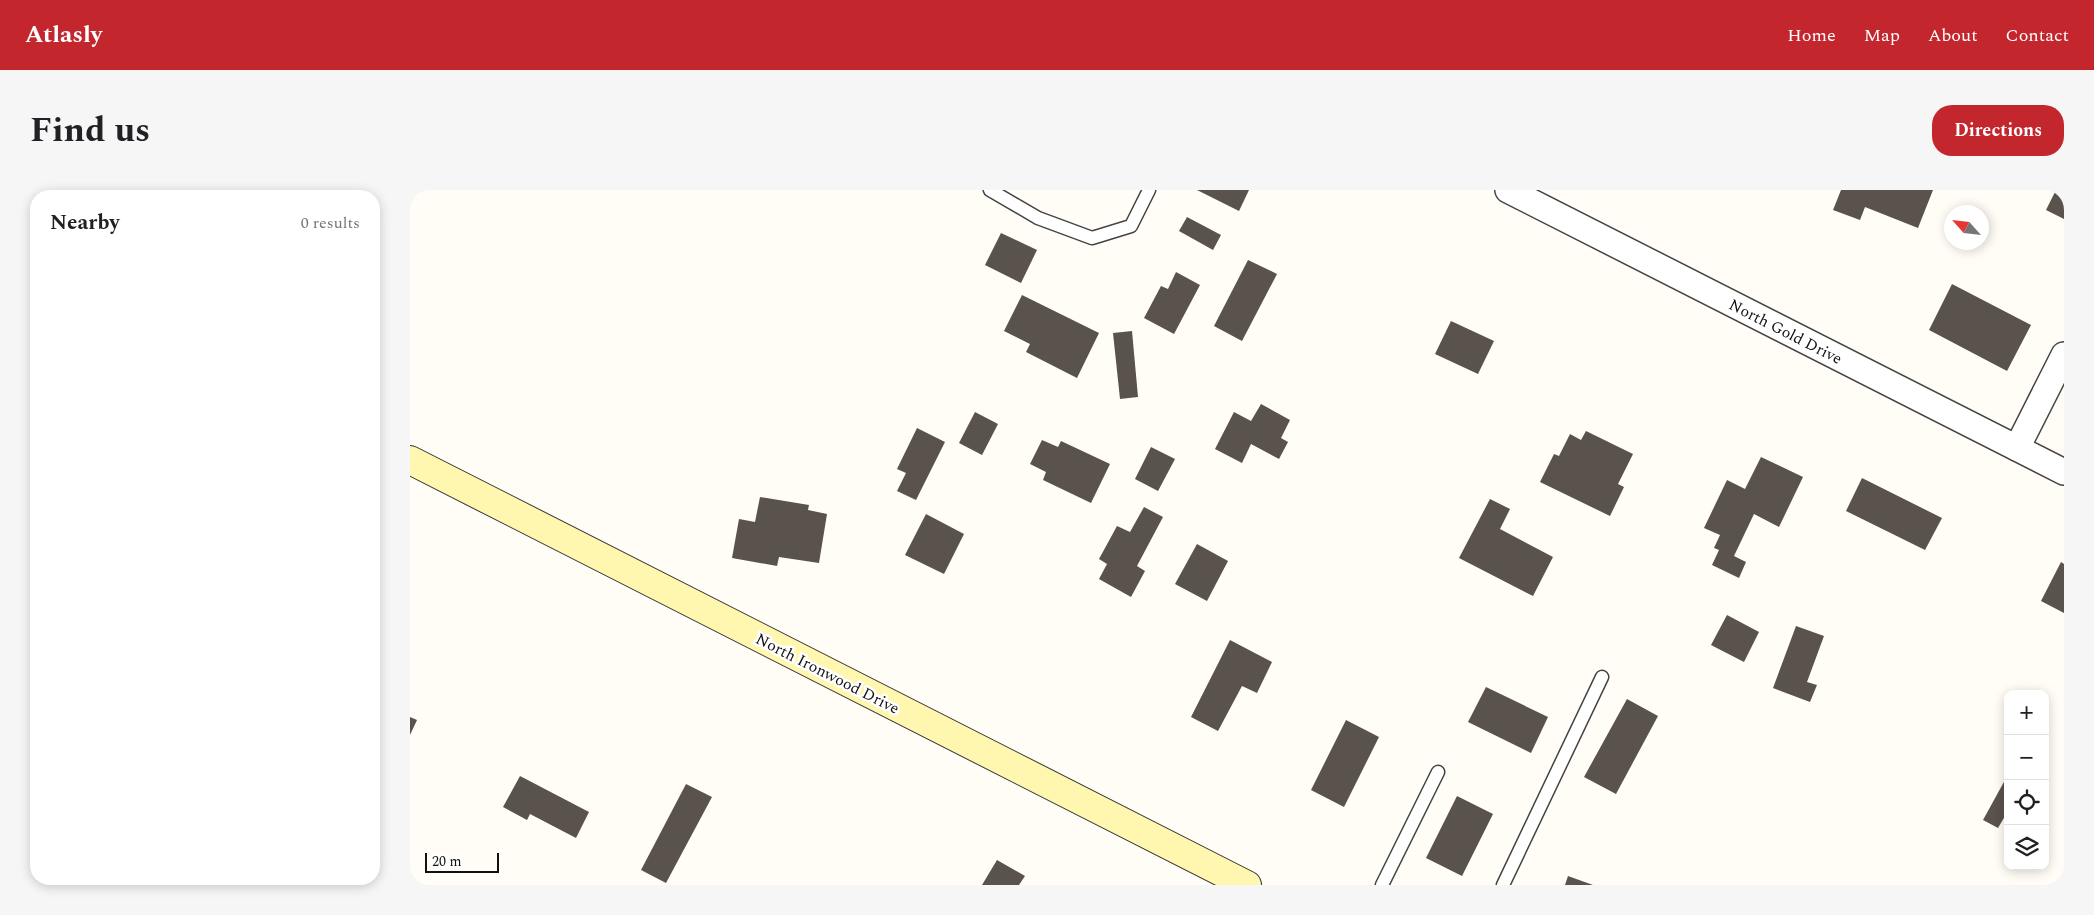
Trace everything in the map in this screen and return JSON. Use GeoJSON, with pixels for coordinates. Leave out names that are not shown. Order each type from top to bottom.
{"type":"FeatureCollection","features":[{"type":"Feature","properties":{"kind":"main road","name":"North Ironwood Drive"},"geometry":{"type":"LineString","coordinates":[[410,460],[1246,885]]}},
{"type":"Feature","properties":{"kind":"street","name":"North Gold Drive"},"geometry":{"type":"LineString","coordinates":[[1508,190],[2064,472]]}},
{"type":"Feature","properties":{"kind":"street"},"geometry":{"type":"LineString","coordinates":[[2017,448],[2064,355]]}},
{"type":"Feature","properties":{"kind":"lane"},"geometry":{"type":"LineString","coordinates":[[990,190],[1038,218],[1092,238],[1131,226],[1150,190]]}},
{"type":"Feature","properties":{"kind":"lane"},"geometry":{"type":"LineString","coordinates":[[1503,885],[1602,678]]}},
{"type":"Feature","properties":{"kind":"lane"},"geometry":{"type":"LineString","coordinates":[[1382,885],[1438,772]]}},
{"type":"Feature","properties":{"kind":"building"},"geometry":{"type":"Polygon","coordinates":[[[1197,190],[1249,190],[1239,211],[1197,190]]]}},
{"type":"Feature","properties":{"kind":"building"},"geometry":{"type":"Polygon","coordinates":[[[1841,190],[1933,190],[1918,228],[1865,207],[1860,220],[1833,210],[1841,190]]]}},
{"type":"Feature","properties":{"kind":"building"},"geometry":{"type":"Polygon","coordinates":[[[2056,190],[2064,190],[2064,219],[2046,210],[2056,190]]]}},
{"type":"Feature","properties":{"kind":"building"},"geometry":{"type":"Polygon","coordinates":[[[1187,217],[1221,235],[1213,250],[1179,231],[1187,217]]]}},
{"type":"Feature","properties":{"kind":"building"},"geometry":{"type":"Polygon","coordinates":[[[1001,233],[1037,250],[1021,283],[985,265],[1001,233]]]}},
{"type":"Feature","properties":{"kind":"building"},"geometry":{"type":"Polygon","coordinates":[[[1248,260],[1277,274],[1242,341],[1214,326],[1248,260]]]}},
{"type":"Feature","properties":{"kind":"building"},"geometry":{"type":"Polygon","coordinates":[[[1176,272],[1200,285],[1174,334],[1144,318],[1161,286],[1168,289],[1176,272]]]}},
{"type":"Feature","properties":{"kind":"building"},"geometry":{"type":"Polygon","coordinates":[[[1952,284],[2031,325],[2007,371],[1929,330],[1952,284]]]}},
{"type":"Feature","properties":{"kind":"building"},"geometry":{"type":"Polygon","coordinates":[[[1022,295],[1099,333],[1077,378],[1026,352],[1030,344],[1004,331],[1022,295]]]}},
{"type":"Feature","properties":{"kind":"building"},"geometry":{"type":"Polygon","coordinates":[[[1451,321],[1494,341],[1478,374],[1435,354],[1451,321]]]}},
{"type":"Feature","properties":{"kind":"building"},"geometry":{"type":"Polygon","coordinates":[[[1132,331],[1138,397],[1120,399],[1113,333],[1132,331]]]}},
{"type":"Feature","properties":{"kind":"building"},"geometry":{"type":"Polygon","coordinates":[[[1261,404],[1290,420],[1281,438],[1288,442],[1279,459],[1251,444],[1242,463],[1215,449],[1234,412],[1251,421],[1261,404]]]}},
{"type":"Feature","properties":{"kind":"building"},"geometry":{"type":"Polygon","coordinates":[[[975,412],[998,424],[982,455],[959,443],[975,412]]]}},
{"type":"Feature","properties":{"kind":"building"},"geometry":{"type":"Polygon","coordinates":[[[917,428],[945,442],[916,500],[897,491],[906,473],[897,469],[917,428]]]}},
{"type":"Feature","properties":{"kind":"building"},"geometry":{"type":"Polygon","coordinates":[[[1586,431],[1633,454],[1618,484],[1624,487],[1610,516],[1540,482],[1554,454],[1559,456],[1570,434],[1581,440],[1586,431]]]}},
{"type":"Feature","properties":{"kind":"building"},"geometry":{"type":"Polygon","coordinates":[[[1042,440],[1058,447],[1061,441],[1110,464],[1091,503],[1043,480],[1046,472],[1030,464],[1042,440]]]}},
{"type":"Feature","properties":{"kind":"building"},"geometry":{"type":"Polygon","coordinates":[[[1151,447],[1175,459],[1158,491],[1135,479],[1151,447]]]}},
{"type":"Feature","properties":{"kind":"building"},"geometry":{"type":"Polygon","coordinates":[[[1761,457],[1803,477],[1779,527],[1754,514],[1734,556],[1746,562],[1739,578],[1712,565],[1719,550],[1714,548],[1720,535],[1704,528],[1727,480],[1745,489],[1761,457]]]}},
{"type":"Feature","properties":{"kind":"building"},"geometry":{"type":"Polygon","coordinates":[[[1862,478],[1942,518],[1925,550],[1846,511],[1862,478]]]}},
{"type":"Feature","properties":{"kind":"building"},"geometry":{"type":"Polygon","coordinates":[[[760,497],[809,505],[808,510],[827,514],[819,563],[779,557],[777,566],[732,558],[739,519],[755,522],[760,497]]]}},
{"type":"Feature","properties":{"kind":"building"},"geometry":{"type":"Polygon","coordinates":[[[1490,499],[1510,509],[1500,529],[1553,557],[1533,596],[1459,558],[1490,499]]]}},
{"type":"Feature","properties":{"kind":"building"},"geometry":{"type":"Polygon","coordinates":[[[1144,507],[1163,517],[1137,566],[1145,571],[1131,597],[1099,579],[1107,564],[1099,559],[1117,526],[1130,532],[1144,507]]]}},
{"type":"Feature","properties":{"kind":"building"},"geometry":{"type":"Polygon","coordinates":[[[926,514],[964,534],[944,574],[905,555],[926,514]]]}},
{"type":"Feature","properties":{"kind":"building"},"geometry":{"type":"Polygon","coordinates":[[[1197,544],[1228,561],[1207,601],[1175,584],[1197,544]]]}},
{"type":"Feature","properties":{"kind":"building"},"geometry":{"type":"Polygon","coordinates":[[[2061,562],[2064,564],[2064,613],[2041,601],[2061,562]]]}},
{"type":"Feature","properties":{"kind":"building"},"geometry":{"type":"Polygon","coordinates":[[[1727,615],[1759,632],[1744,662],[1711,645],[1727,615]]]}},
{"type":"Feature","properties":{"kind":"building"},"geometry":{"type":"Polygon","coordinates":[[[1796,626],[1824,636],[1807,682],[1817,685],[1810,702],[1773,688],[1796,626]]]}},
{"type":"Feature","properties":{"kind":"building"},"geometry":{"type":"Polygon","coordinates":[[[1230,640],[1272,662],[1257,693],[1242,686],[1218,731],[1191,717],[1230,640]]]}},
{"type":"Feature","properties":{"kind":"building"},"geometry":{"type":"Polygon","coordinates":[[[1486,687],[1548,717],[1531,753],[1468,722],[1486,687]]]}},
{"type":"Feature","properties":{"kind":"building"},"geometry":{"type":"Polygon","coordinates":[[[1627,699],[1658,716],[1616,794],[1584,777],[1627,699]]]}},
{"type":"Feature","properties":{"kind":"building"},"geometry":{"type":"Polygon","coordinates":[[[410,717],[417,720],[410,735],[410,717]]]}},
{"type":"Feature","properties":{"kind":"building"},"geometry":{"type":"Polygon","coordinates":[[[1346,720],[1379,737],[1344,807],[1311,790],[1346,720]]]}},
{"type":"Feature","properties":{"kind":"building"},"geometry":{"type":"Polygon","coordinates":[[[520,776],[589,812],[576,838],[530,814],[527,820],[503,807],[520,776]]]}},
{"type":"Feature","properties":{"kind":"building"},"geometry":{"type":"Polygon","coordinates":[[[2004,782],[2004,818],[1998,828],[1983,820],[2004,782]]]}},
{"type":"Feature","properties":{"kind":"building"},"geometry":{"type":"Polygon","coordinates":[[[686,784],[712,797],[666,883],[641,870],[686,784]]]}},
{"type":"Feature","properties":{"kind":"building"},"geometry":{"type":"Polygon","coordinates":[[[1457,796],[1493,814],[1462,876],[1426,858],[1457,796]]]}},
{"type":"Feature","properties":{"kind":"building"},"geometry":{"type":"Polygon","coordinates":[[[997,860],[1025,876],[1019,885],[982,885],[997,860]]]}},
{"type":"Feature","properties":{"kind":"building"},"geometry":{"type":"Polygon","coordinates":[[[1568,876],[1593,885],[1565,885],[1568,876]]]}}]}
